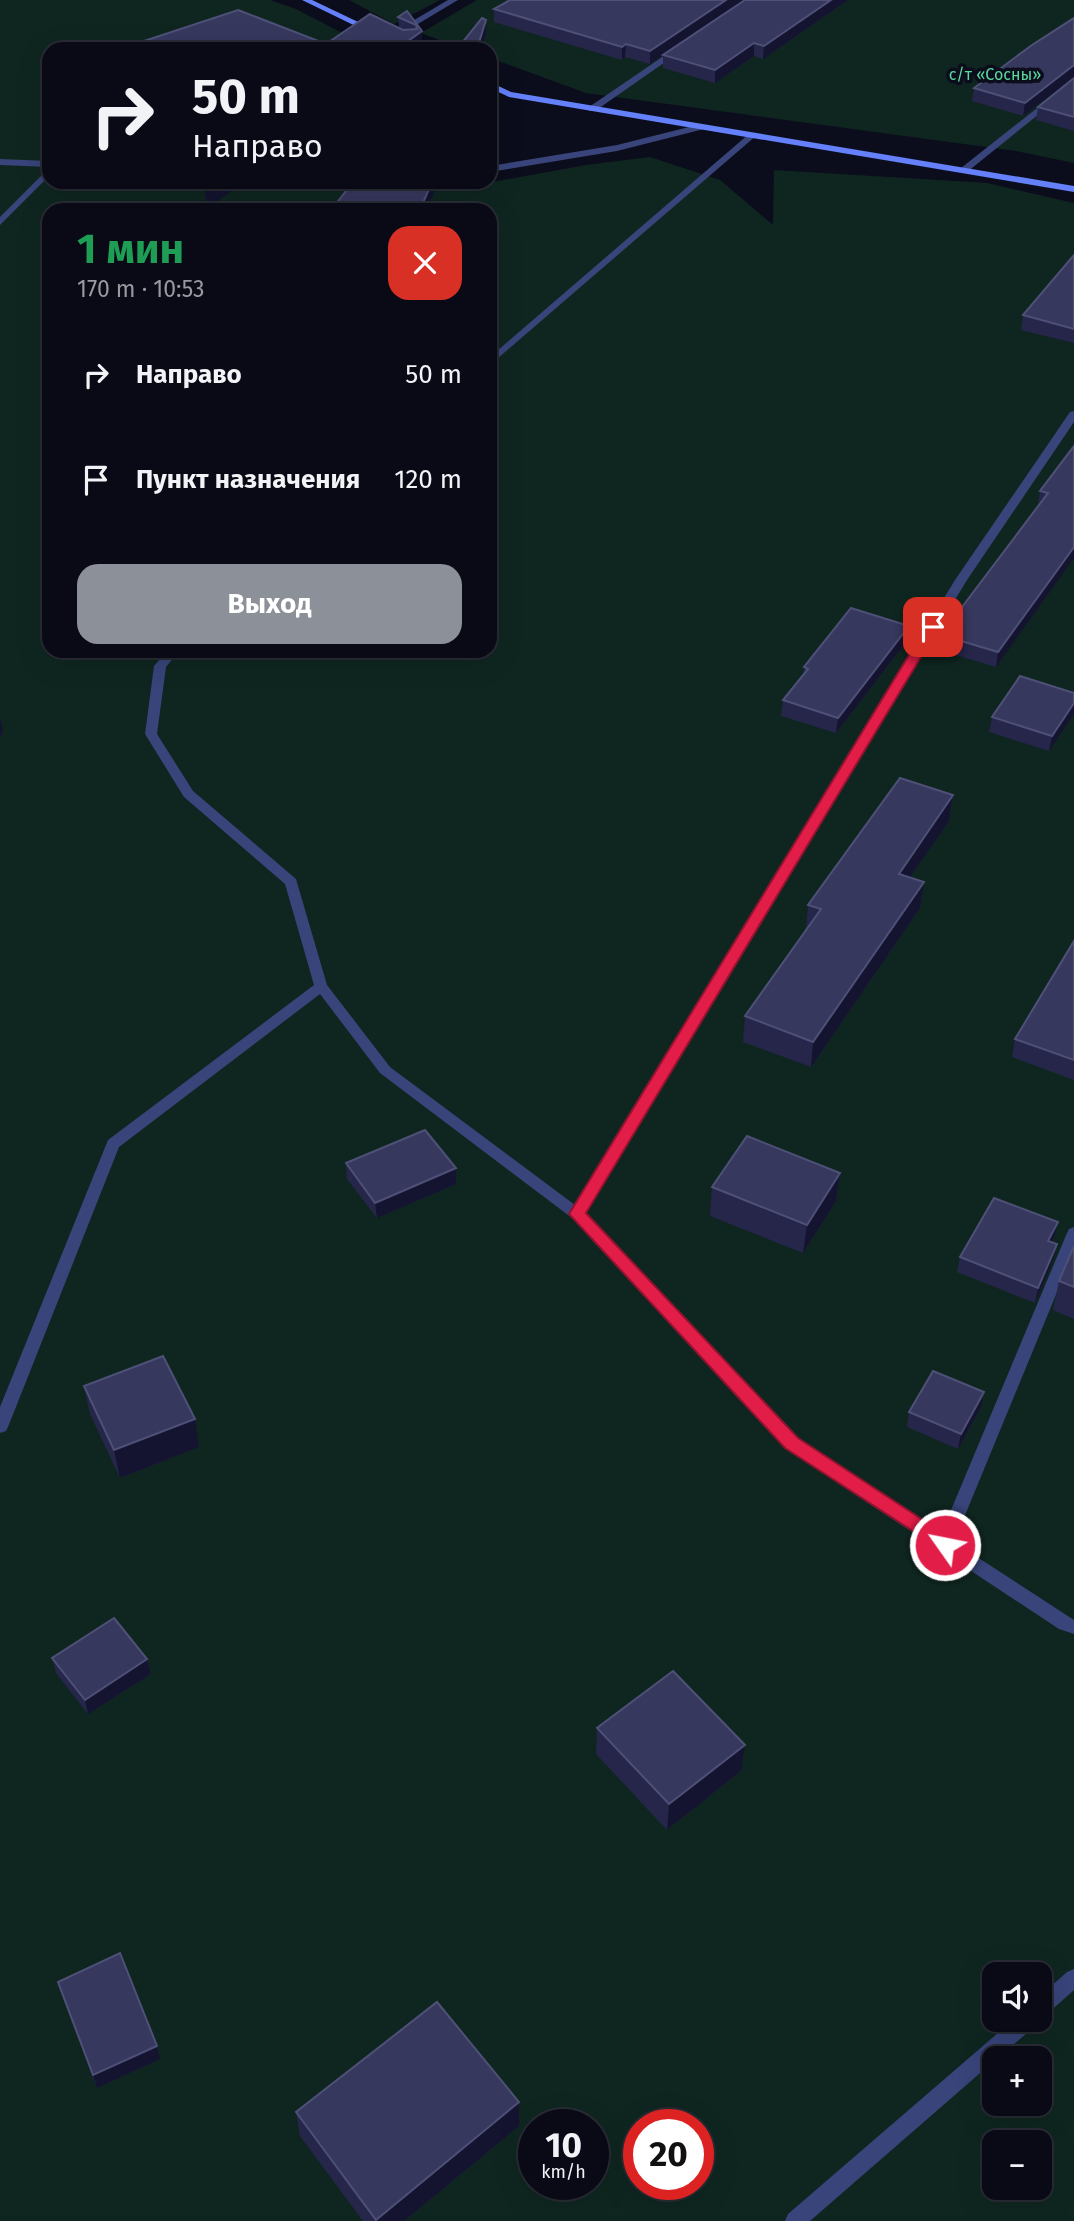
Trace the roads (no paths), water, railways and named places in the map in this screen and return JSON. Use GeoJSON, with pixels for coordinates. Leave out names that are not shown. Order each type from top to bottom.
{"type":"FeatureCollection","features":[{"type":"Feature","properties":{"kind":"main road"},"geometry":{"type":"LineString","coordinates":[[306,0],[398,42]]}},
{"type":"Feature","properties":{"kind":"main road"},"geometry":{"type":"LineString","coordinates":[[497,88],[509,94],[592,109],[1074,189]]}},
{"type":"Feature","properties":{"kind":"lane"},"geometry":{"type":"LineString","coordinates":[[388,38],[454,0]]}},
{"type":"Feature","properties":{"kind":"lane"},"geometry":{"type":"LineString","coordinates":[[592,109],[686,45]]}},
{"type":"Feature","properties":{"kind":"lane"},"geometry":{"type":"LineString","coordinates":[[964,170],[1074,82]]}},
{"type":"Feature","properties":{"kind":"lane"},"geometry":{"type":"LineString","coordinates":[[497,168],[617,148],[701,127]]}},
{"type":"Feature","properties":{"kind":"lane"},"geometry":{"type":"LineString","coordinates":[[497,356],[753,135]]}},
{"type":"Feature","properties":{"kind":"lane"},"geometry":{"type":"LineString","coordinates":[[0,162],[42,164]]}},
{"type":"Feature","properties":{"kind":"lane"},"geometry":{"type":"LineString","coordinates":[[0,222],[42,178]]}},
{"type":"Feature","properties":{"kind":"lane"},"geometry":{"type":"LineString","coordinates":[[577,1214],[961,580],[1074,414]]}},
{"type":"Feature","properties":{"kind":"lane"},"geometry":{"type":"LineString","coordinates":[[167,658],[160,666],[151,734],[188,794],[291,882],[321,986],[385,1070],[577,1214],[791,1443],[1065,1624],[1074,1627]]}},
{"type":"Feature","properties":{"kind":"lane"},"geometry":{"type":"LineString","coordinates":[[0,1427],[113,1144],[321,986]]}},
{"type":"Feature","properties":{"kind":"lane"},"geometry":{"type":"LineString","coordinates":[[945,1545],[1074,1233]]}},
{"type":"Feature","properties":{"kind":"lane"},"geometry":{"type":"LineString","coordinates":[[1052,1998],[1074,1979]]}},
{"type":"Feature","properties":{"kind":"lane"},"geometry":{"type":"LineString","coordinates":[[795,2221],[1013,2032]]}},
{"type":"Feature","properties":{"kind":"park label","name":"с/т «Сосны»"},"geometry":{"type":"Point","coordinates":[995,74]}}]}
